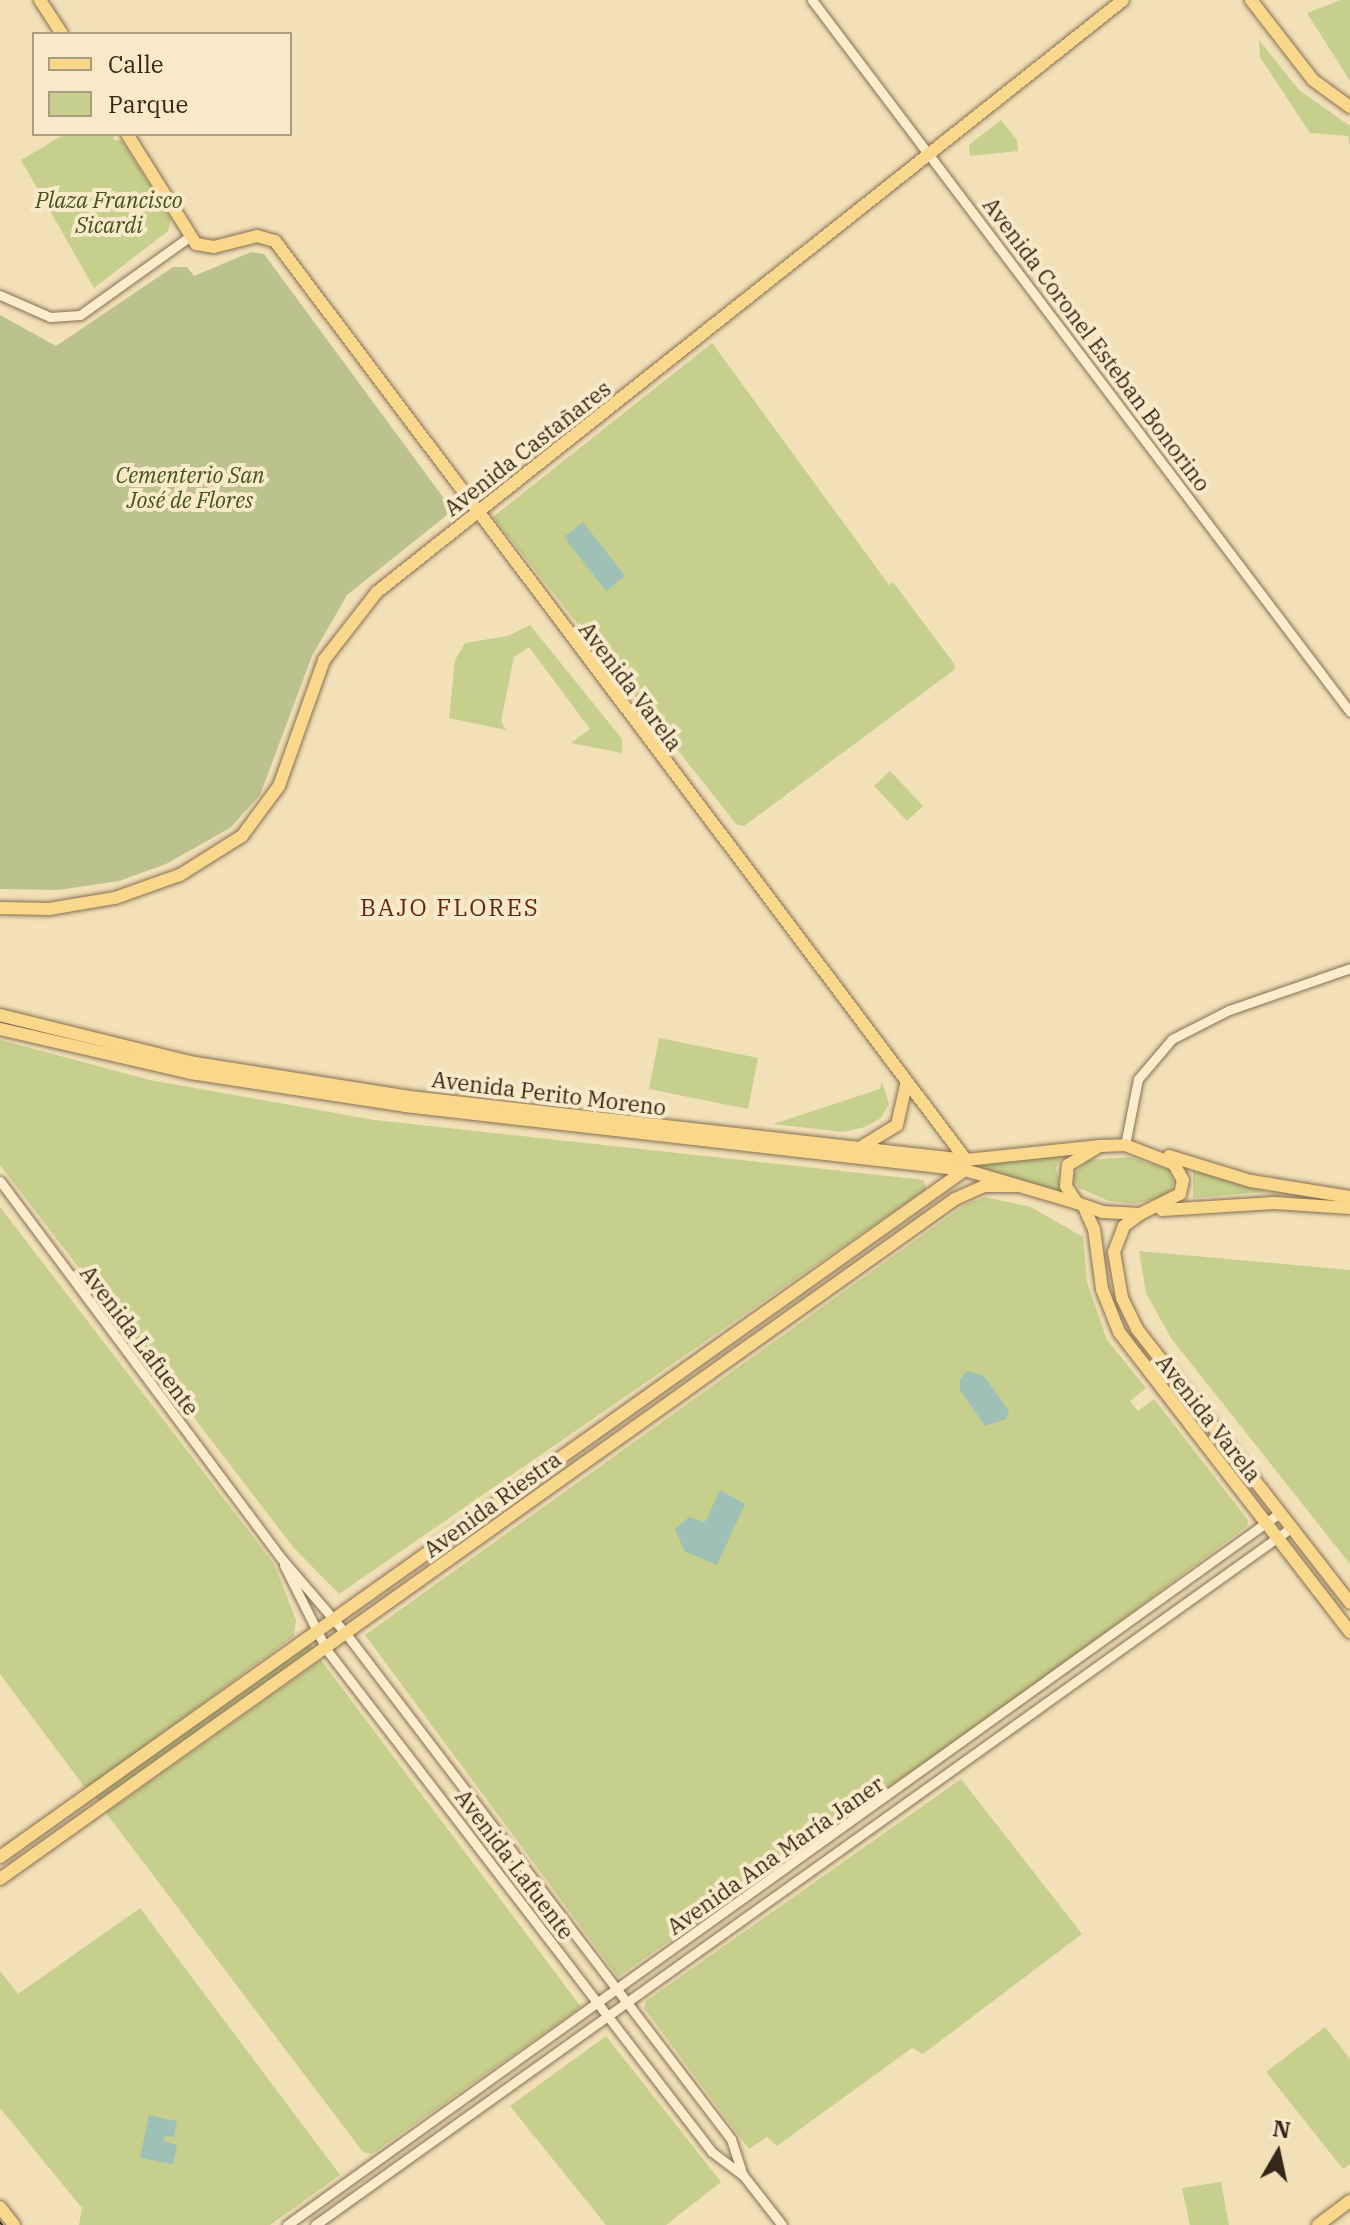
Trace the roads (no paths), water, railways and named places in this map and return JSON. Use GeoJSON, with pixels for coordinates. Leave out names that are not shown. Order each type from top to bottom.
{"type":"FeatureCollection","features":[{"type":"Feature","properties":{"kind":"main road"},"geometry":{"type":"LineString","coordinates":[[40,0],[61,32]]}},
{"type":"Feature","properties":{"kind":"main road","name":"Avenida Castañares"},"geometry":{"type":"LineString","coordinates":[[1,908],[49,909],[115,898],[180,875],[242,836],[279,786],[309,692],[344,630],[377,592],[1123,0]]}},
{"type":"Feature","properties":{"kind":"main road"},"geometry":{"type":"LineString","coordinates":[[1251,0],[1313,80],[1350,107]]}},
{"type":"Feature","properties":{"kind":"main road"},"geometry":{"type":"LineString","coordinates":[[128,136],[189,237]]}},
{"type":"Feature","properties":{"kind":"main road","name":"Avenida Varela"},"geometry":{"type":"LineString","coordinates":[[189,237],[214,247],[265,237],[275,241],[965,1165]]}},
{"type":"Feature","properties":{"kind":"main road","name":"Avenida Perito Moreno"},"geometry":{"type":"LineString","coordinates":[[0,1015],[190,1062],[394,1094],[859,1148],[965,1165],[1016,1186],[1081,1205]]}},
{"type":"Feature","properties":{"kind":"main road","name":"Avenida Perito Moreno"},"geometry":{"type":"LineString","coordinates":[[0,1029],[190,1073],[405,1106],[934,1167],[1100,1146]]}},
{"type":"Feature","properties":{"kind":"main road"},"geometry":{"type":"LineString","coordinates":[[859,1148],[897,1125],[906,1085]]}},
{"type":"Feature","properties":{"kind":"main road"},"geometry":{"type":"LineString","coordinates":[[1350,1197],[1264,1184],[1125,1145],[1100,1146],[1078,1155],[1065,1169],[1066,1186],[1081,1205],[1140,1214],[1155,1210],[1274,1203],[1350,1208]]}},
{"type":"Feature","properties":{"kind":"main road"},"geometry":{"type":"LineString","coordinates":[[1155,1210],[1176,1199],[1183,1186],[1178,1168],[1159,1154]]}},
{"type":"Feature","properties":{"kind":"main road","name":"Avenida Riestra"},"geometry":{"type":"LineString","coordinates":[[0,1857],[965,1165]]}},
{"type":"Feature","properties":{"kind":"main road"},"geometry":{"type":"LineString","coordinates":[[934,1167],[941,1175],[939,1185]]}},
{"type":"Feature","properties":{"kind":"main road","name":"Avenida Riestra"},"geometry":{"type":"LineString","coordinates":[[0,1879],[964,1193],[984,1186],[1016,1186]]}},
{"type":"Feature","properties":{"kind":"main road","name":"Avenida Varela"},"geometry":{"type":"LineString","coordinates":[[1081,1205],[1094,1229],[1102,1289],[1119,1332],[1350,1632]]}},
{"type":"Feature","properties":{"kind":"main road","name":"Avenida Varela"},"geometry":{"type":"LineString","coordinates":[[1140,1214],[1117,1238],[1122,1298],[1137,1329],[1350,1603]]}},
{"type":"Feature","properties":{"kind":"main road"},"geometry":{"type":"LineString","coordinates":[[818,1271],[830,1288]]}},
{"type":"Feature","properties":{"kind":"main road"},"geometry":{"type":"LineString","coordinates":[[1318,2225],[1350,2201]]}},
{"type":"Feature","properties":{"kind":"main road"},"geometry":{"type":"LineString","coordinates":[[0,2207],[14,2225]]}},
{"type":"Feature","properties":{"kind":"street","name":"Avenida Coronel Esteban Bonorino"},"geometry":{"type":"LineString","coordinates":[[812,0],[932,152],[1350,712]]}},
{"type":"Feature","properties":{"kind":"street"},"geometry":{"type":"LineString","coordinates":[[0,295],[50,317],[80,315],[189,237]]}},
{"type":"Feature","properties":{"kind":"street"},"geometry":{"type":"LineString","coordinates":[[1125,1145],[1138,1079],[1172,1039],[1229,1010],[1350,968]]}},
{"type":"Feature","properties":{"kind":"street","name":"Avenida Lafuente"},"geometry":{"type":"LineString","coordinates":[[0,1181],[281,1558],[335,1619],[731,2139],[743,2175]]}},
{"type":"Feature","properties":{"kind":"street","name":"Avenida Ana María Janer"},"geometry":{"type":"LineString","coordinates":[[287,2225],[1041,1688],[1281,1512]]}},
{"type":"Feature","properties":{"kind":"street","name":"Avenida Ana María Janer"},"geometry":{"type":"LineString","coordinates":[[315,2225],[1047,1705],[1292,1527]]}},
{"type":"Feature","properties":{"kind":"street","name":"Avenida Lafuente"},"geometry":{"type":"LineString","coordinates":[[281,1558],[314,1633],[326,1649],[712,2152],[743,2175],[782,2225]]}},
{"type":"Feature","properties":{"kind":"street"},"geometry":{"type":"LineString","coordinates":[[1041,1688],[1038,1697],[1047,1705]]}},
{"type":"Feature","properties":{"kind":"street"},"geometry":{"type":"LineString","coordinates":[[358,2175],[367,2189]]}},
{"type":"Feature","properties":{"kind":"water"},"geometry":{"type":"Polygon","coordinates":[[[583,522],[625,576],[606,591],[564,537],[583,522]]]}},
{"type":"Feature","properties":{"kind":"water"},"geometry":{"type":"Polygon","coordinates":[[[967,1371],[984,1376],[1009,1411],[1006,1419],[985,1426],[960,1390],[960,1379],[967,1371]]]}},
{"type":"Feature","properties":{"kind":"water"},"geometry":{"type":"Polygon","coordinates":[[[720,1490],[745,1504],[717,1565],[684,1551],[675,1529],[689,1517],[705,1522],[720,1490]]]}},
{"type":"Feature","properties":{"kind":"water"},"geometry":{"type":"Polygon","coordinates":[[[149,2115],[177,2121],[174,2137],[165,2136],[163,2141],[177,2145],[173,2164],[140,2158],[149,2115]]]}},
{"type":"Feature","properties":{"kind":"district","name":"BAJO FLORES"},"geometry":{"type":"Point","coordinates":[450,908]}},
{"type":"Feature","properties":{"kind":"park label","name":"Plaza Francisco Sicardi"},"geometry":{"type":"Point","coordinates":[109,212]}},
{"type":"Feature","properties":{"kind":"park label","name":"Cementerio San José de Flores"},"geometry":{"type":"Point","coordinates":[190,486]}}]}
